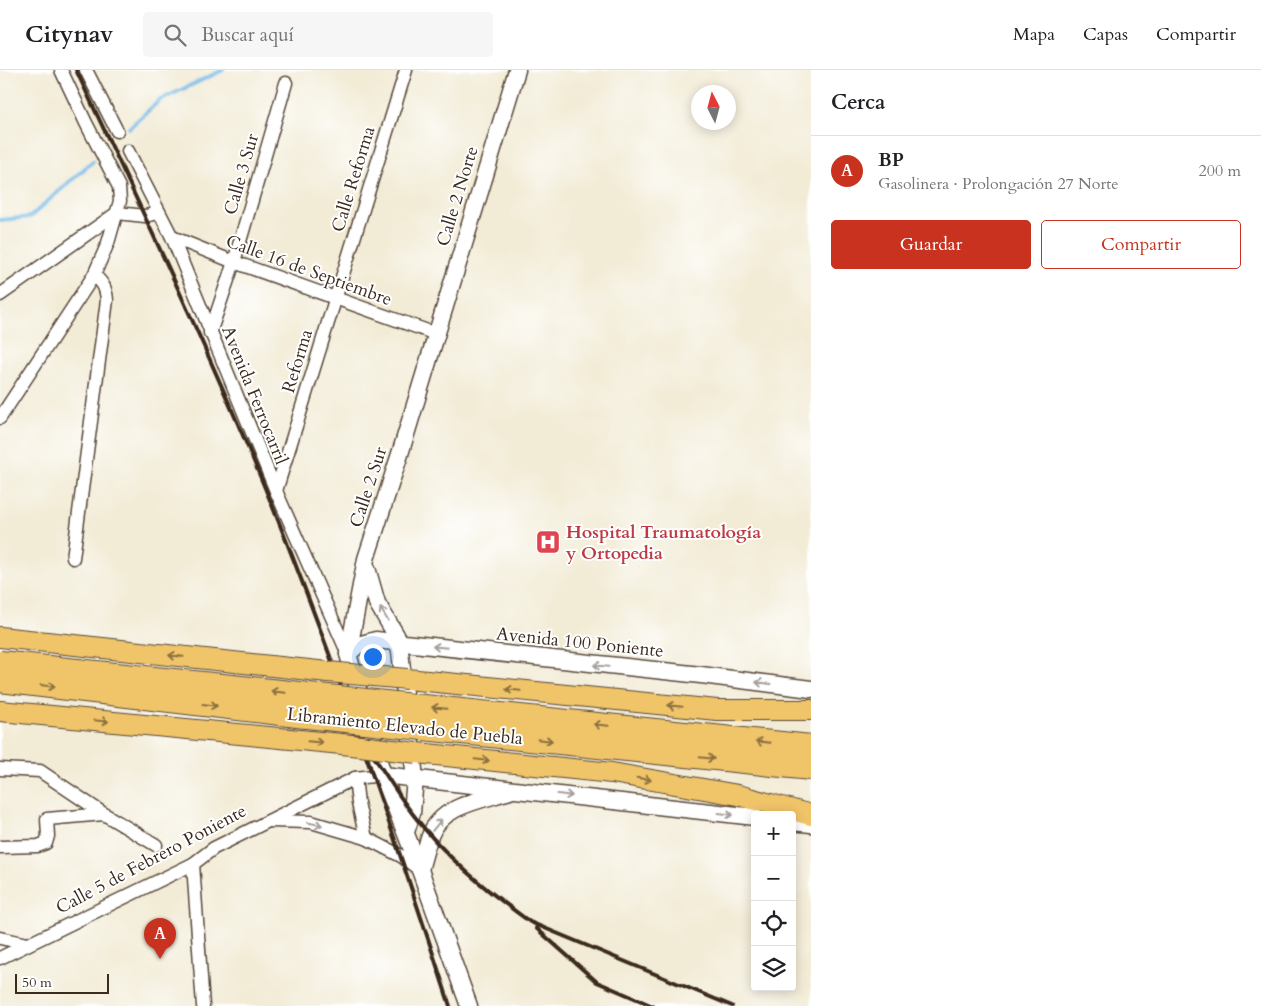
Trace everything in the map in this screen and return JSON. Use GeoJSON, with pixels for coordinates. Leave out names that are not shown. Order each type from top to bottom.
{"type":"FeatureCollection","features":[{"type":"Feature","properties":{"kind":"highway","name":"Libramiento Elevado de Puebla"},"geometry":{"type":"LineString","coordinates":[[0,663],[811,748]]}},
{"type":"Feature","properties":{"kind":"highway","name":"Libramiento Elevado de Puebla"},"geometry":{"type":"LineString","coordinates":[[0,680],[297,715],[811,768]]}},
{"type":"Feature","properties":{"kind":"highway"},"geometry":{"type":"LineString","coordinates":[[330,681],[408,688]]}},
{"type":"Feature","properties":{"kind":"highway"},"geometry":{"type":"LineString","coordinates":[[348,736],[415,744]]}},
{"type":"Feature","properties":{"kind":"main road"},"geometry":{"type":"LineString","coordinates":[[0,637],[330,681]]}},
{"type":"Feature","properties":{"kind":"main road"},"geometry":{"type":"LineString","coordinates":[[408,688],[717,710],[811,710]]}},
{"type":"Feature","properties":{"kind":"main road"},"geometry":{"type":"LineString","coordinates":[[0,711],[348,736]]}},
{"type":"Feature","properties":{"kind":"main road"},"geometry":{"type":"LineString","coordinates":[[415,744],[612,773],[738,795],[811,815]]}},
{"type":"Feature","properties":{"kind":"street"},"geometry":{"type":"LineString","coordinates":[[0,418],[94,275],[108,243],[120,201],[119,187],[86,124],[61,70]]}},
{"type":"Feature","properties":{"kind":"street"},"geometry":{"type":"LineString","coordinates":[[86,70],[117,131]]}},
{"type":"Feature","properties":{"kind":"street","name":"Calle Reforma"},"geometry":{"type":"LineString","coordinates":[[335,299],[406,70]]}},
{"type":"Feature","properties":{"kind":"street","name":"Calle 2 Norte"},"geometry":{"type":"LineString","coordinates":[[436,334],[517,70]]}},
{"type":"Feature","properties":{"kind":"street","name":"Calle 3 Sur"},"geometry":{"type":"LineString","coordinates":[[210,332],[234,262],[286,83]]}},
{"type":"Feature","properties":{"kind":"street","name":"Avenida Ferrocarril"},"geometry":{"type":"LineString","coordinates":[[128,151],[172,237],[276,492],[348,654]]}},
{"type":"Feature","properties":{"kind":"street"},"geometry":{"type":"LineString","coordinates":[[0,295],[117,213],[145,216],[159,213]]}},
{"type":"Feature","properties":{"kind":"street","name":"Calle 16 de Septiembre"},"geometry":{"type":"LineString","coordinates":[[172,237],[234,262],[436,334]]}},
{"type":"Feature","properties":{"kind":"street"},"geometry":{"type":"LineString","coordinates":[[73,558],[107,300],[107,292],[103,284],[94,275]]}},
{"type":"Feature","properties":{"kind":"street","name":"Reforma"},"geometry":{"type":"LineString","coordinates":[[276,492],[335,299]]}},
{"type":"Feature","properties":{"kind":"street","name":"Calle 2 Sur"},"geometry":{"type":"LineString","coordinates":[[348,654],[366,559],[436,334]]}},
{"type":"Feature","properties":{"kind":"street"},"geometry":{"type":"LineString","coordinates":[[366,559],[368,575],[377,603],[399,643],[415,778],[412,813],[406,832]]}},
{"type":"Feature","properties":{"kind":"street","name":"Avenida 100 Poniente"},"geometry":{"type":"LineString","coordinates":[[348,654],[358,645],[376,640],[702,675],[811,689]]}},
{"type":"Feature","properties":{"kind":"street"},"geometry":{"type":"LineString","coordinates":[[348,654],[384,774],[469,1006]]}},
{"type":"Feature","properties":{"kind":"street"},"geometry":{"type":"LineString","coordinates":[[0,769],[40,771],[104,814],[156,845]]}},
{"type":"Feature","properties":{"kind":"street","name":"Calle 5 de Febrero Poniente"},"geometry":{"type":"LineString","coordinates":[[0,958],[193,864],[214,848],[355,778],[384,774],[751,817]]}},
{"type":"Feature","properties":{"kind":"street"},"geometry":{"type":"LineString","coordinates":[[355,778],[358,803],[366,838]]}},
{"type":"Feature","properties":{"kind":"street"},"geometry":{"type":"LineString","coordinates":[[420,870],[430,835],[446,815],[463,806],[516,789]]}},
{"type":"Feature","properties":{"kind":"street"},"geometry":{"type":"LineString","coordinates":[[0,847],[38,846],[46,843],[48,836],[47,819],[104,814]]}},
{"type":"Feature","properties":{"kind":"street","name":"Calle 5 de Febrero Poniente"},"geometry":{"type":"LineString","coordinates":[[266,821],[311,822],[366,838],[402,856],[420,870]]}},
{"type":"Feature","properties":{"kind":"street"},"geometry":{"type":"LineString","coordinates":[[796,822],[811,824]]}},
{"type":"Feature","properties":{"kind":"street"},"geometry":{"type":"LineString","coordinates":[[193,864],[203,1006]]}},
{"type":"Feature","properties":{"kind":"street"},"geometry":{"type":"LineString","coordinates":[[0,938],[28,944]]}},
{"type":"Feature","properties":{"kind":"waterway"},"geometry":{"type":"LineString","coordinates":[[129,128],[160,100],[223,70]]}},
{"type":"Feature","properties":{"kind":"waterway"},"geometry":{"type":"LineString","coordinates":[[0,220],[30,217],[93,161]]}},
{"type":"Feature","properties":{"kind":"railway"},"geometry":{"type":"LineString","coordinates":[[76,70],[200,337],[295,562],[364,752],[450,1006]]}},
{"type":"Feature","properties":{"kind":"railway"},"geometry":{"type":"LineString","coordinates":[[365,744],[424,829],[467,872],[530,922],[732,1006]]}},
{"type":"Feature","properties":{"kind":"railway"},"geometry":{"type":"LineString","coordinates":[[536,928],[597,982],[653,1006]]}},
{"type":"Feature","properties":{"kind":"place","name":"Hospital Traumatología y Ortopedia"},"geometry":{"type":"Point","coordinates":[548,542]}},
{"type":"Feature","properties":{"kind":"place","name":"BP"},"geometry":{"type":"Point","coordinates":[160,959]}}]}
